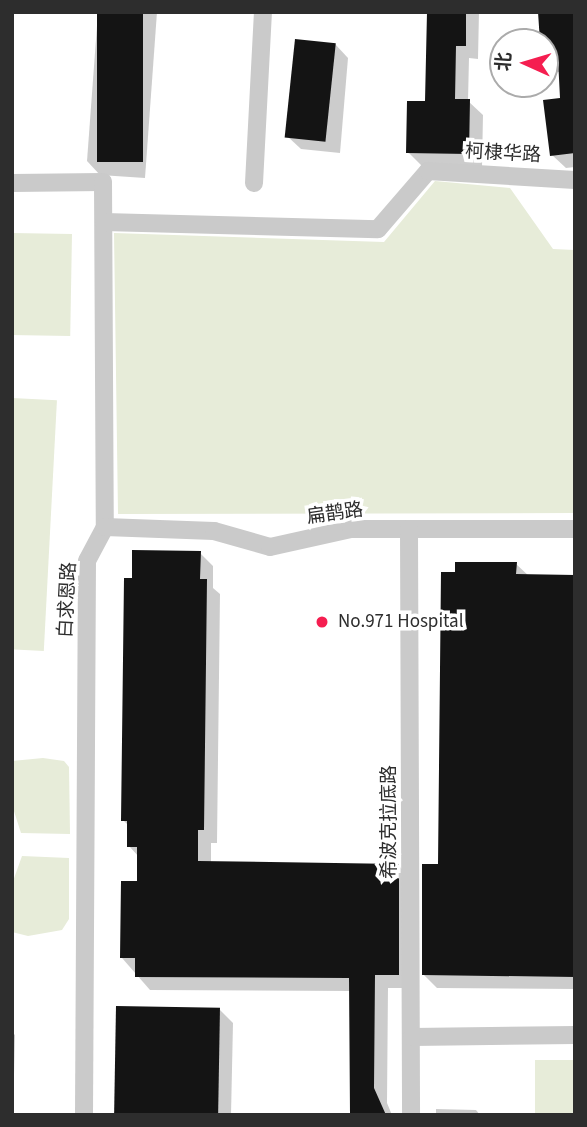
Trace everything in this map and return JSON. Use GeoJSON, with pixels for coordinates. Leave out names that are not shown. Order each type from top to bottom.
{"type":"FeatureCollection","features":[{"type":"Feature","properties":{"kind":"street"},"geometry":{"type":"LineString","coordinates":[[254,183],[263,12]]}},
{"type":"Feature","properties":{"kind":"street","name":"柯棣华路"},"geometry":{"type":"LineString","coordinates":[[104,222],[378,229],[428,171],[575,180]]}},
{"type":"Feature","properties":{"kind":"street","name":"白求恩路"},"geometry":{"type":"LineString","coordinates":[[12,183],[103,182],[105,527],[88,561],[84,1115]]}},
{"type":"Feature","properties":{"kind":"street","name":"扁鹊路"},"geometry":{"type":"LineString","coordinates":[[105,527],[214,531],[270,547],[351,529],[575,529]]}},
{"type":"Feature","properties":{"kind":"street","name":"希波克拉底路"},"geometry":{"type":"LineString","coordinates":[[409,529],[411,1115]]}},
{"type":"Feature","properties":{"kind":"street"},"geometry":{"type":"LineString","coordinates":[[412,1037],[575,1035]]}},
{"type":"Feature","properties":{"kind":"green space"},"geometry":{"type":"Polygon","coordinates":[[[435,181],[510,188],[553,249],[575,250],[575,513],[118,514],[114,233],[384,242],[435,181]]]}},
{"type":"Feature","properties":{"kind":"green space"},"geometry":{"type":"Polygon","coordinates":[[[12,233],[72,234],[70,336],[12,335],[12,233]]]}},
{"type":"Feature","properties":{"kind":"green space"},"geometry":{"type":"Polygon","coordinates":[[[12,398],[57,400],[44,651],[12,649],[12,398]]]}},
{"type":"Feature","properties":{"kind":"green space"},"geometry":{"type":"Polygon","coordinates":[[[43,758],[64,761],[69,767],[70,834],[21,833],[12,805],[12,761],[43,758]]]}},
{"type":"Feature","properties":{"kind":"green space"},"geometry":{"type":"Polygon","coordinates":[[[22,856],[69,858],[69,919],[62,930],[28,936],[12,932],[12,884],[22,856]]]}},
{"type":"Feature","properties":{"kind":"green space"},"geometry":{"type":"Polygon","coordinates":[[[535,1060],[575,1060],[575,1115],[535,1115],[535,1060]]]}},
{"type":"Feature","properties":{"kind":"building"},"geometry":{"type":"Polygon","coordinates":[[[97,12],[143,12],[143,162],[97,162],[97,12]]]}},
{"type":"Feature","properties":{"kind":"building"},"geometry":{"type":"Polygon","coordinates":[[[427,12],[466,12],[466,46],[456,46],[455,99],[470,99],[469,154],[406,153],[407,101],[425,101],[427,12]]]}},
{"type":"Feature","properties":{"kind":"building"},"geometry":{"type":"Polygon","coordinates":[[[538,12],[575,12],[575,153],[550,156],[543,100],[560,98],[559,28],[539,28],[538,12]]]}},
{"type":"Feature","properties":{"kind":"building"},"geometry":{"type":"Polygon","coordinates":[[[295,39],[336,43],[325,142],[285,137],[295,39]]]}},
{"type":"Feature","properties":{"kind":"building"},"geometry":{"type":"Polygon","coordinates":[[[132,550],[201,551],[200,579],[207,579],[204,830],[198,830],[198,861],[399,864],[399,975],[375,975],[374,1088],[386,1115],[350,1115],[349,978],[135,977],[135,958],[120,958],[121,881],[137,881],[137,847],[127,847],[127,821],[121,821],[124,578],[132,578],[132,550]]]}},
{"type":"Feature","properties":{"kind":"building"},"geometry":{"type":"Polygon","coordinates":[[[455,562],[517,562],[516,574],[575,575],[575,977],[422,975],[422,864],[438,864],[441,572],[455,572],[455,562]]]}},
{"type":"Feature","properties":{"kind":"building"},"geometry":{"type":"Polygon","coordinates":[[[116,1006],[220,1008],[218,1115],[114,1115],[116,1006]]]}},
{"type":"Feature","properties":{"kind":"place","name":"No.971 Hospital"},"geometry":{"type":"Point","coordinates":[322,622]}}]}
